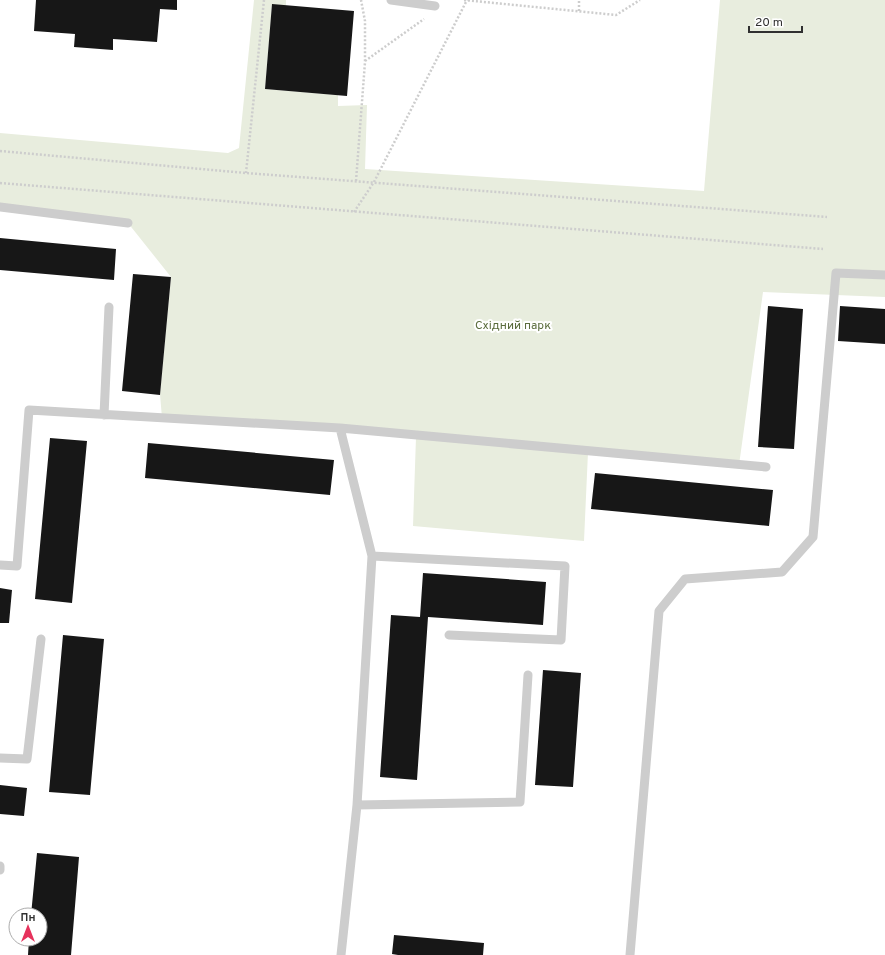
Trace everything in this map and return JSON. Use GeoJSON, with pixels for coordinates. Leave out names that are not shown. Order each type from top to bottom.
{"type":"FeatureCollection","features":[{"type":"Feature","properties":{"kind":"lane"},"geometry":{"type":"LineString","coordinates":[[391,0],[435,6]]}},
{"type":"Feature","properties":{"kind":"lane"},"geometry":{"type":"LineString","coordinates":[[0,207],[128,223]]}},
{"type":"Feature","properties":{"kind":"lane"},"geometry":{"type":"LineString","coordinates":[[630,955],[659,611],[686,579],[782,572],[813,537],[836,273],[885,275]]}},
{"type":"Feature","properties":{"kind":"lane"},"geometry":{"type":"LineString","coordinates":[[104,415],[109,307]]}},
{"type":"Feature","properties":{"kind":"lane"},"geometry":{"type":"LineString","coordinates":[[0,565],[17,566],[29,410],[340,428],[766,468]]}},
{"type":"Feature","properties":{"kind":"lane"},"geometry":{"type":"LineString","coordinates":[[340,428],[372,556],[357,805],[341,955]]}},
{"type":"Feature","properties":{"kind":"lane"},"geometry":{"type":"LineString","coordinates":[[372,556],[565,566],[561,640],[449,635]]}},
{"type":"Feature","properties":{"kind":"lane"},"geometry":{"type":"LineString","coordinates":[[0,758],[27,759],[41,640]]}},
{"type":"Feature","properties":{"kind":"lane"},"geometry":{"type":"LineString","coordinates":[[357,805],[520,802],[528,675]]}},
{"type":"Feature","properties":{"kind":"path"},"geometry":{"type":"LineString","coordinates":[[246,173],[264,0]]}},
{"type":"Feature","properties":{"kind":"path"},"geometry":{"type":"LineString","coordinates":[[356,181],[365,62],[365,21],[361,0]]}},
{"type":"Feature","properties":{"kind":"path"},"geometry":{"type":"LineString","coordinates":[[464,0],[616,14],[640,0]]}},
{"type":"Feature","properties":{"kind":"path"},"geometry":{"type":"LineString","coordinates":[[354,212],[374,182],[467,0]]}},
{"type":"Feature","properties":{"kind":"path"},"geometry":{"type":"LineString","coordinates":[[579,0],[579,11]]}},
{"type":"Feature","properties":{"kind":"path"},"geometry":{"type":"LineString","coordinates":[[365,62],[426,18]]}},
{"type":"Feature","properties":{"kind":"path"},"geometry":{"type":"LineString","coordinates":[[0,151],[246,173],[827,217]]}},
{"type":"Feature","properties":{"kind":"path"},"geometry":{"type":"LineString","coordinates":[[0,183],[823,249]]}},
{"type":"Feature","properties":{"kind":"green space","name":"Східний парк"},"geometry":{"type":"Polygon","coordinates":[[[254,0],[286,0],[286,6],[272,5],[265,89],[338,95],[338,106],[367,105],[365,169],[704,191],[720,0],[885,0],[885,297],[763,292],[739,465],[588,452],[584,541],[413,526],[416,437],[162,418],[160,394],[171,277],[128,223],[0,208],[0,133],[228,153],[239,148],[254,0]]]}},
{"type":"Feature","properties":{"kind":"building"},"geometry":{"type":"Polygon","coordinates":[[[36,0],[177,0],[177,10],[160,9],[157,42],[113,39],[113,50],[74,47],[75,34],[34,31],[36,0]]]}},
{"type":"Feature","properties":{"kind":"building"},"geometry":{"type":"Polygon","coordinates":[[[272,4],[354,11],[347,96],[265,89],[272,4]]]}},
{"type":"Feature","properties":{"kind":"building"},"geometry":{"type":"Polygon","coordinates":[[[0,238],[116,249],[114,280],[0,270],[0,238]]]}},
{"type":"Feature","properties":{"kind":"building"},"geometry":{"type":"Polygon","coordinates":[[[133,274],[171,277],[160,395],[122,391],[133,274]]]}},
{"type":"Feature","properties":{"kind":"building"},"geometry":{"type":"Polygon","coordinates":[[[768,306],[803,309],[794,449],[758,447],[768,306]]]}},
{"type":"Feature","properties":{"kind":"building"},"geometry":{"type":"Polygon","coordinates":[[[840,306],[885,309],[885,344],[838,341],[840,306]]]}},
{"type":"Feature","properties":{"kind":"building"},"geometry":{"type":"Polygon","coordinates":[[[50,438],[87,441],[72,603],[35,599],[50,438]]]}},
{"type":"Feature","properties":{"kind":"building"},"geometry":{"type":"Polygon","coordinates":[[[148,443],[334,460],[330,495],[145,478],[148,443]]]}},
{"type":"Feature","properties":{"kind":"building"},"geometry":{"type":"Polygon","coordinates":[[[595,473],[773,490],[769,526],[591,509],[595,473]]]}},
{"type":"Feature","properties":{"kind":"building"},"geometry":{"type":"Polygon","coordinates":[[[423,573],[546,582],[543,625],[428,617],[417,780],[380,777],[391,615],[420,617],[423,573]]]}},
{"type":"Feature","properties":{"kind":"building"},"geometry":{"type":"Polygon","coordinates":[[[0,588],[12,590],[9,623],[0,623],[0,588]]]}},
{"type":"Feature","properties":{"kind":"building"},"geometry":{"type":"Polygon","coordinates":[[[63,635],[104,639],[90,795],[49,792],[63,635]]]}},
{"type":"Feature","properties":{"kind":"building"},"geometry":{"type":"Polygon","coordinates":[[[543,670],[581,673],[573,787],[535,785],[543,670]]]}},
{"type":"Feature","properties":{"kind":"building"},"geometry":{"type":"Polygon","coordinates":[[[0,785],[27,788],[24,816],[0,814],[0,785]]]}},
{"type":"Feature","properties":{"kind":"building"},"geometry":{"type":"Polygon","coordinates":[[[37,853],[79,857],[71,955],[28,955],[28,947],[48,947],[48,907],[32,907],[37,853]]]}},
{"type":"Feature","properties":{"kind":"building"},"geometry":{"type":"Polygon","coordinates":[[[394,935],[484,943],[483,955],[392,954],[394,935]]]}}]}
